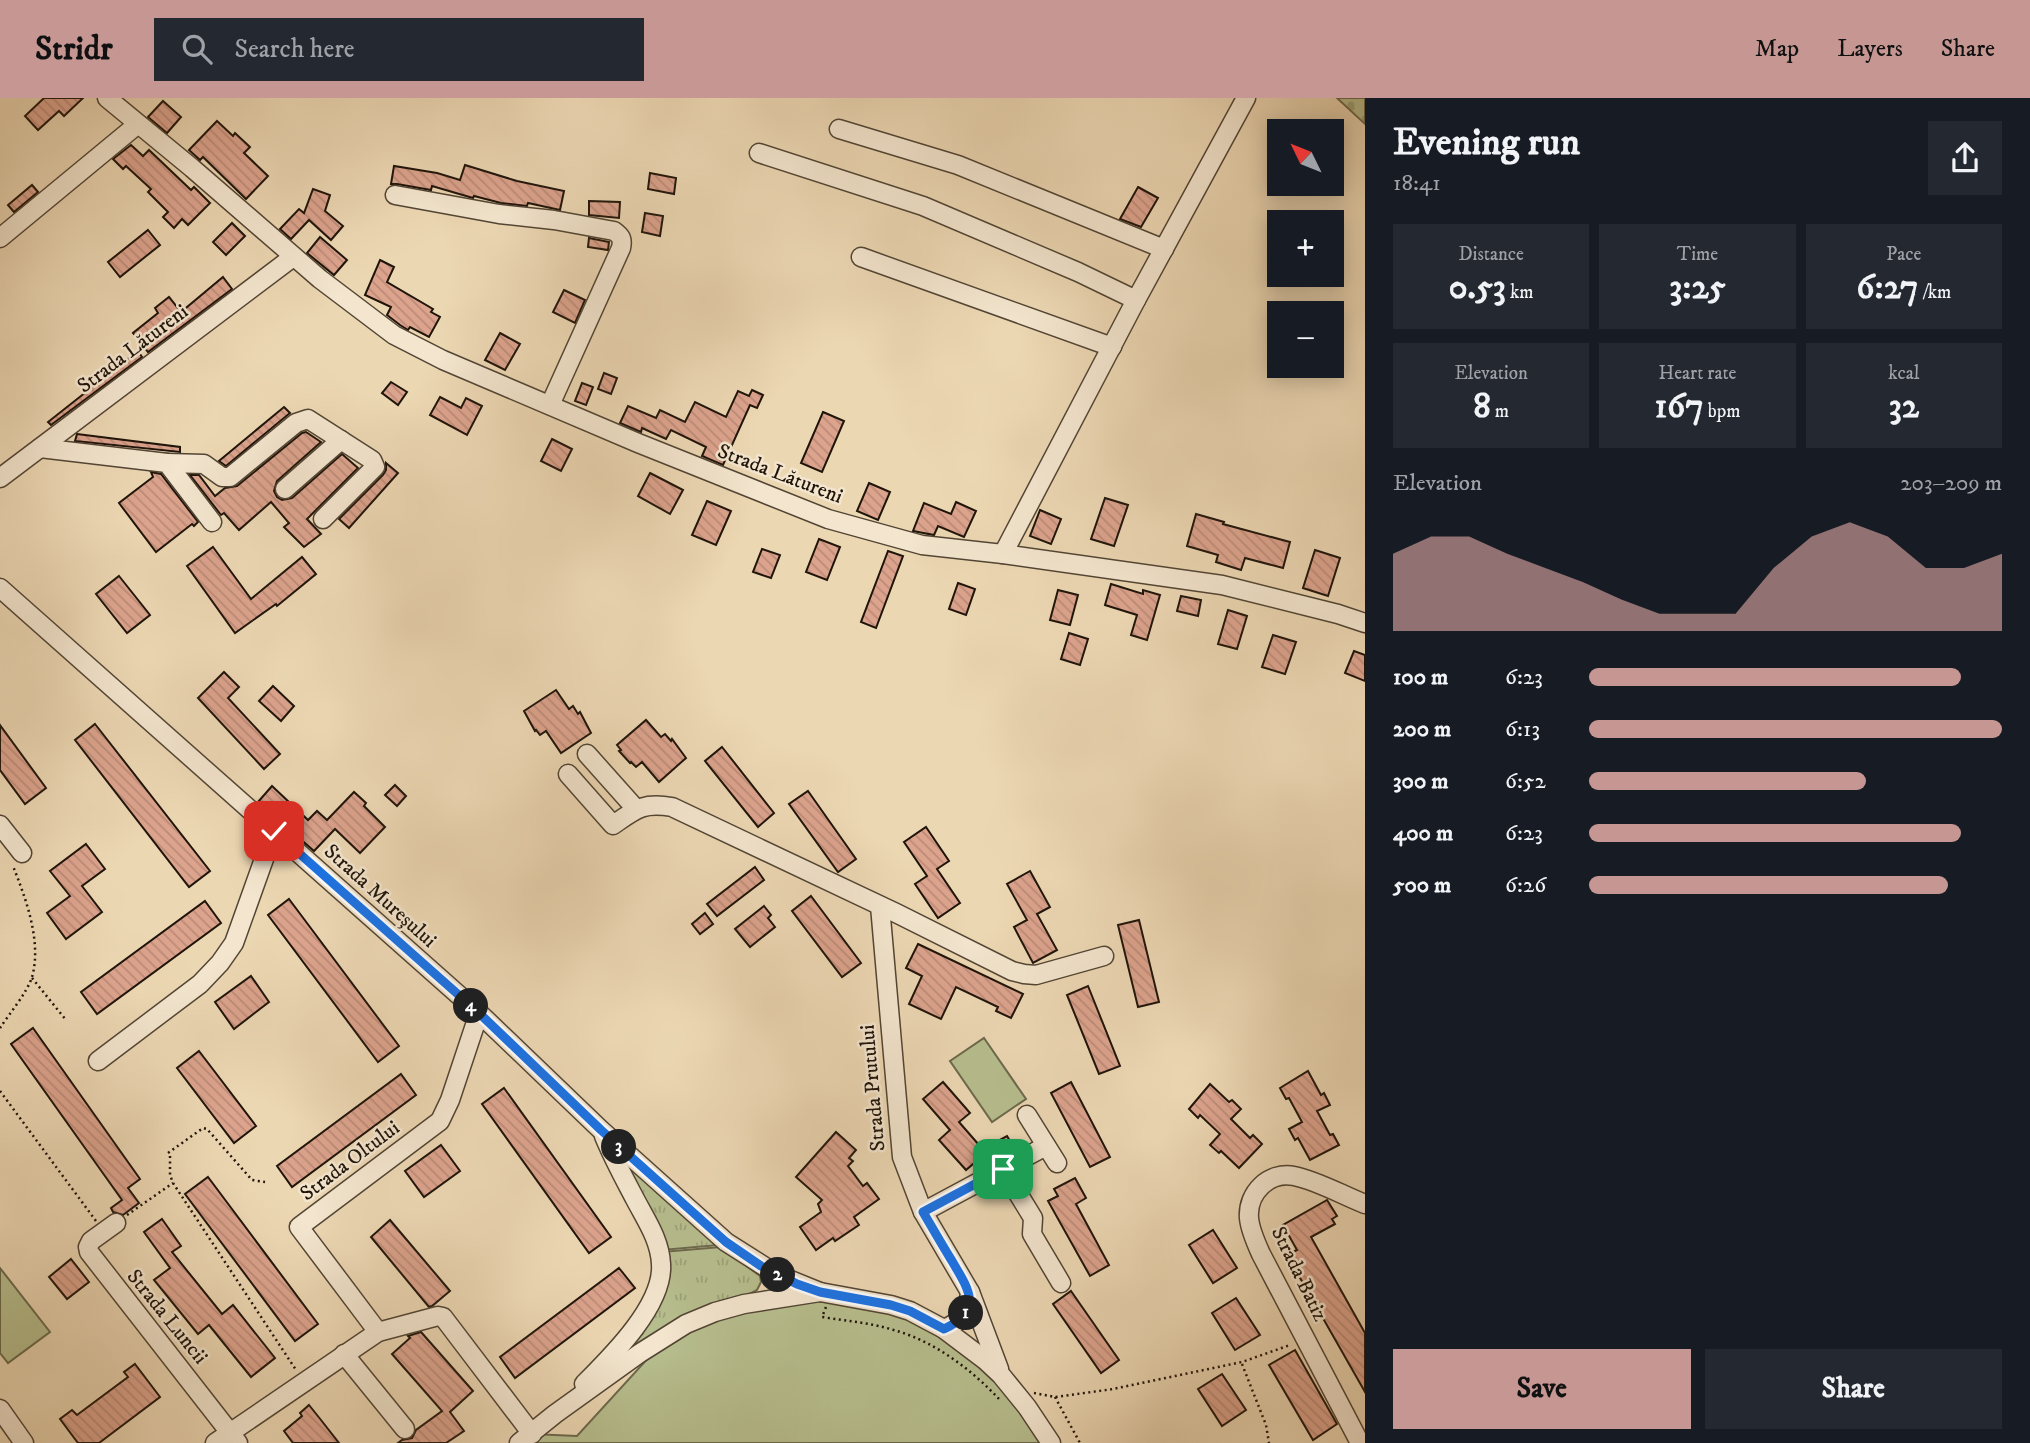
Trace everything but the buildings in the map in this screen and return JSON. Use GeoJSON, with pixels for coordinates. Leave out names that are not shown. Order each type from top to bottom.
{"type":"FeatureCollection","features":[{"type":"Feature","properties":{"kind":"street","name":"Strada Lătureni"},"geometry":{"type":"LineString","coordinates":[[107,98],[344,299],[409,344],[638,443],[828,519],[922,545],[1222,585],[1365,623]]}},
{"type":"Feature","properties":{"kind":"street"},"geometry":{"type":"LineString","coordinates":[[1003,554],[1246,98]]}},
{"type":"Feature","properties":{"kind":"street"},"geometry":{"type":"LineString","coordinates":[[0,238],[138,124]]}},
{"type":"Feature","properties":{"kind":"street"},"geometry":{"type":"LineString","coordinates":[[838,129],[958,165],[1164,249]]}},
{"type":"Feature","properties":{"kind":"street"},"geometry":{"type":"LineString","coordinates":[[759,153],[923,206],[1078,272],[1136,300]]}},
{"type":"Feature","properties":{"kind":"street"},"geometry":{"type":"LineString","coordinates":[[395,195],[499,215],[554,220],[619,234],[622,240],[621,248],[550,405]]}},
{"type":"Feature","properties":{"kind":"street","name":"Strada Lătureni"},"geometry":{"type":"LineString","coordinates":[[0,478],[293,257]]}},
{"type":"Feature","properties":{"kind":"street"},"geometry":{"type":"LineString","coordinates":[[861,257],[1112,347]]}},
{"type":"Feature","properties":{"kind":"street"},"geometry":{"type":"LineString","coordinates":[[40,448],[167,463],[204,464],[222,478],[230,477],[296,424],[308,419],[372,460],[375,467],[323,519]]}},
{"type":"Feature","properties":{"kind":"street"},"geometry":{"type":"LineString","coordinates":[[285,489],[341,440]]}},
{"type":"Feature","properties":{"kind":"street"},"geometry":{"type":"LineString","coordinates":[[167,463],[212,522]]}},
{"type":"Feature","properties":{"kind":"street","name":"Strada Mureșului"},"geometry":{"type":"LineString","coordinates":[[0,588],[479,1013],[601,1130],[726,1242],[779,1275],[825,1293]]}},
{"type":"Feature","properties":{"kind":"street"},"geometry":{"type":"LineString","coordinates":[[587,754],[636,810]]}},
{"type":"Feature","properties":{"kind":"street"},"geometry":{"type":"LineString","coordinates":[[568,774],[613,825],[647,805],[672,807],[1001,966],[1024,974],[1036,975],[1104,956]]}},
{"type":"Feature","properties":{"kind":"street"},"geometry":{"type":"LineString","coordinates":[[0,827],[16,857]]}},
{"type":"Feature","properties":{"kind":"street"},"geometry":{"type":"LineString","coordinates":[[98,1061],[194,989],[211,975],[225,958],[239,932],[274,831]]}},
{"type":"Feature","properties":{"kind":"street","name":"Strada Prutului"},"geometry":{"type":"LineString","coordinates":[[880,906],[900,1145],[905,1168],[923,1212],[970,1292],[1001,1375]]}},
{"type":"Feature","properties":{"kind":"street","name":"Strada Oltului"},"geometry":{"type":"LineString","coordinates":[[378,1332],[299,1227],[440,1121],[450,1100],[479,1013]]}},
{"type":"Feature","properties":{"kind":"street"},"geometry":{"type":"LineString","coordinates":[[1027,1115],[1057,1163]]}},
{"type":"Feature","properties":{"kind":"street","name":"Strada Mureșului"},"geometry":{"type":"LineString","coordinates":[[555,1414],[625,1340],[649,1306],[660,1280],[661,1262],[653,1233],[601,1130]]}},
{"type":"Feature","properties":{"kind":"street"},"geometry":{"type":"LineString","coordinates":[[923,1212],[1046,1146]]}},
{"type":"Feature","properties":{"kind":"street"},"geometry":{"type":"LineString","coordinates":[[1003,1169],[1033,1218],[1032,1234],[1061,1283]]}},
{"type":"Feature","properties":{"kind":"street","name":"Strada Batiz"},"geometry":{"type":"LineString","coordinates":[[1360,1443],[1255,1242],[1249,1218],[1253,1198],[1259,1188],[1267,1181],[1283,1175],[1304,1179],[1365,1204]]}},
{"type":"Feature","properties":{"kind":"street","name":"Strada Luncii"},"geometry":{"type":"LineString","coordinates":[[110,1227],[91,1241],[89,1252],[234,1438]]}},
{"type":"Feature","properties":{"kind":"street"},"geometry":{"type":"LineString","coordinates":[[944,1329],[967,1312],[970,1292]]}},
{"type":"Feature","properties":{"kind":"street"},"geometry":{"type":"LineString","coordinates":[[215,1443],[234,1438],[303,1382],[378,1332],[438,1316],[443,1317],[526,1438],[640,1353],[693,1321],[756,1301],[825,1293],[891,1305],[910,1311],[944,1329],[1001,1375],[1008,1396],[1043,1428],[1051,1443]]}},
{"type":"Feature","properties":{"kind":"street"},"geometry":{"type":"LineString","coordinates":[[344,1354],[405,1429]]}},
{"type":"Feature","properties":{"kind":"street"},"geometry":{"type":"LineString","coordinates":[[0,1409],[24,1443]]}},
{"type":"Feature","properties":{"kind":"path"},"geometry":{"type":"LineString","coordinates":[[0,1028],[32,978],[35,940],[16,857]]}},
{"type":"Feature","properties":{"kind":"path"},"geometry":{"type":"LineString","coordinates":[[32,978],[66,1020]]}},
{"type":"Feature","properties":{"kind":"path"},"geometry":{"type":"LineString","coordinates":[[0,1091],[110,1227],[173,1183]]}},
{"type":"Feature","properties":{"kind":"path"},"geometry":{"type":"LineString","coordinates":[[265,1182],[251,1180],[207,1129],[203,1128],[169,1155],[173,1183],[303,1382]]}},
{"type":"Feature","properties":{"kind":"path"},"geometry":{"type":"LineString","coordinates":[[825,1293],[822,1317],[879,1326],[915,1338],[1008,1396],[1055,1396],[1113,1389],[1242,1362],[1306,1339]]}},
{"type":"Feature","properties":{"kind":"path"},"geometry":{"type":"LineString","coordinates":[[1242,1362],[1268,1430],[1269,1443]]}},
{"type":"Feature","properties":{"kind":"path"},"geometry":{"type":"LineString","coordinates":[[1055,1396],[1080,1443]]}},
{"type":"Feature","properties":{"kind":"green space"},"geometry":{"type":"Polygon","coordinates":[[[1337,98],[1365,98],[1365,124],[1337,98]]]}},
{"type":"Feature","properties":{"kind":"green space"},"geometry":{"type":"Polygon","coordinates":[[[984,1038],[1026,1099],[992,1122],[950,1061],[984,1038]]]}},
{"type":"Feature","properties":{"kind":"green space"},"geometry":{"type":"Polygon","coordinates":[[[619,1157],[719,1245],[662,1250],[619,1157]]]}},
{"type":"Feature","properties":{"kind":"green space"},"geometry":{"type":"Polygon","coordinates":[[[721,1247],[760,1276],[761,1282],[757,1290],[595,1377],[645,1323],[662,1252],[721,1247]]]}},
{"type":"Feature","properties":{"kind":"green space"},"geometry":{"type":"Polygon","coordinates":[[[0,1268],[50,1332],[8,1363],[0,1353],[0,1268]]]}},
{"type":"Feature","properties":{"kind":"green space"},"geometry":{"type":"Polygon","coordinates":[[[870,1300],[968,1346],[1051,1443],[519,1443],[532,1434],[577,1436],[671,1333],[756,1301],[870,1300]]]}},
{"type":"Feature","properties":{"kind":"route"},"geometry":{"type":"LineString","coordinates":[[274,831],[479,1013],[601,1130],[726,1242],[797,1284],[820,1292],[891,1305],[910,1311],[944,1329],[953,1325],[967,1312],[970,1292],[923,1212],[1003,1169]]}}]}
